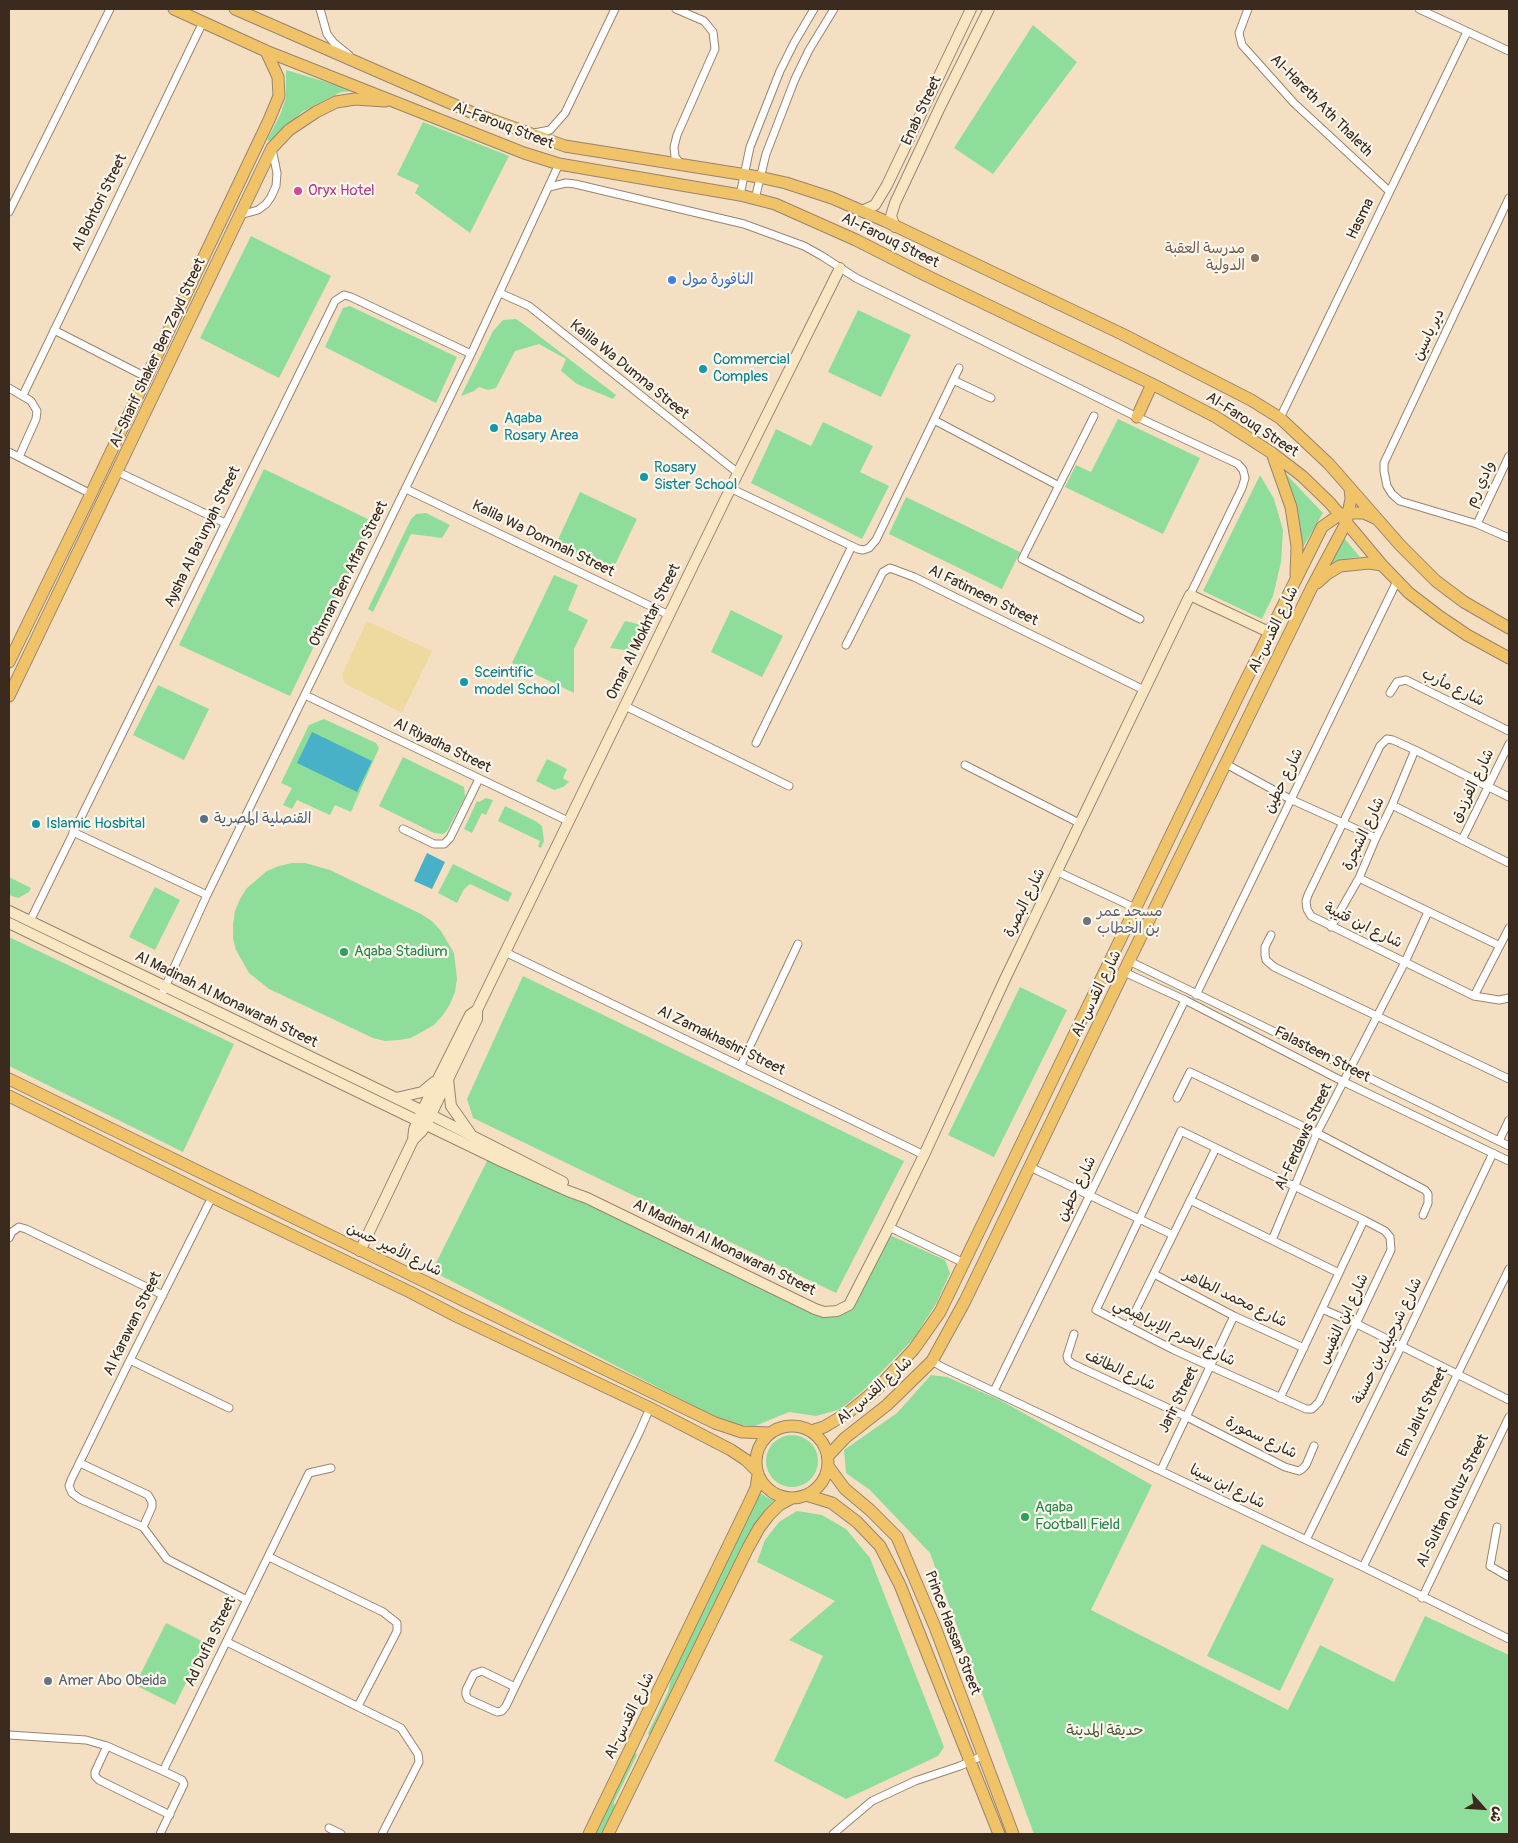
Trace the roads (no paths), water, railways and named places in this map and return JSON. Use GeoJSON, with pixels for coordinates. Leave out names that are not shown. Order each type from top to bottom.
{"type":"FeatureCollection","features":[{"type":"Feature","properties":{"kind":"main road","name":"Al-Farouq Street"},"geometry":{"type":"LineString","coordinates":[[174,9],[266,50],[524,152],[559,164],[740,195],[775,204],[818,222],[1152,384],[1216,417],[1272,453],[1302,476],[1345,517],[1382,565],[1409,593],[1438,616],[1468,636],[1509,658]]}},
{"type":"Feature","properties":{"kind":"main road","name":"Al-Farouq Street"},"geometry":{"type":"LineString","coordinates":[[235,9],[473,113],[565,146],[759,177],[804,189],[862,211],[1122,334],[1251,400],[1280,418],[1329,464],[1400,545],[1451,594],[1509,628]]}},
{"type":"Feature","properties":{"kind":"main road","name":"Enab Street"},"geometry":{"type":"LineString","coordinates":[[862,211],[875,205],[887,185],[972,9]]}},
{"type":"Feature","properties":{"kind":"main road","name":"Enab Street"},"geometry":{"type":"LineString","coordinates":[[895,227],[891,216],[896,198],[989,9]]}},
{"type":"Feature","properties":{"kind":"main road","name":"Al-Sharif Shaker Ben Zayd Street"},"geometry":{"type":"LineString","coordinates":[[9,662],[269,120],[279,96],[278,78],[266,50]]}},
{"type":"Feature","properties":{"kind":"main road","name":"Al-Sharif Shaker Ben Zayd Street"},"geometry":{"type":"LineString","coordinates":[[9,696],[272,148],[289,130],[316,112],[336,102],[355,99],[397,101]]}},
{"type":"Feature","properties":{"kind":"main road","name":"Omar Al Mokhtar Street"},"geometry":{"type":"LineString","coordinates":[[360,1251],[413,1140],[414,1130],[424,1118],[444,1077],[470,1015],[477,1010],[730,488],[840,268]]}},
{"type":"Feature","properties":{"kind":"main road"},"geometry":{"type":"LineString","coordinates":[[181,302],[196,308]]}},
{"type":"Feature","properties":{"kind":"main road"},"geometry":{"type":"LineString","coordinates":[[1138,417],[1152,384]]}},
{"type":"Feature","properties":{"kind":"main road"},"geometry":{"type":"LineString","coordinates":[[1272,453],[1293,517],[1297,546],[1296,581]]}},
{"type":"Feature","properties":{"kind":"main road","name":"Al-شارع القدس"},"geometry":{"type":"LineString","coordinates":[[828,1461],[845,1438],[887,1405],[932,1361],[965,1302],[1065,1092],[1312,587],[1345,517],[1350,488]]}},
{"type":"Feature","properties":{"kind":"main road"},"geometry":{"type":"LineString","coordinates":[[1345,517],[1364,513],[1377,518]]}},
{"type":"Feature","properties":{"kind":"main road","name":"Al-شارع القدس"},"geometry":{"type":"LineString","coordinates":[[811,1431],[849,1412],[877,1389],[908,1355],[940,1312],[1322,527],[1345,517]]}},
{"type":"Feature","properties":{"kind":"main road"},"geometry":{"type":"LineString","coordinates":[[1312,587],[1340,566],[1369,563],[1382,565]]}},
{"type":"Feature","properties":{"kind":"main road"},"geometry":{"type":"LineString","coordinates":[[48,582],[62,586]]}},
{"type":"Feature","properties":{"kind":"main road"},"geometry":{"type":"LineString","coordinates":[[1190,595],[1271,633]]}},
{"type":"Feature","properties":{"kind":"main road","name":"شارع البصرة"},"geometry":{"type":"LineString","coordinates":[[849,1305],[924,1155],[1079,823],[1190,595]]}},
{"type":"Feature","properties":{"kind":"main road"},"geometry":{"type":"LineString","coordinates":[[1168,841],[1167,846],[1171,852],[1178,854],[1183,852]]}},
{"type":"Feature","properties":{"kind":"main road"},"geometry":{"type":"LineString","coordinates":[[1157,864],[1166,861],[1171,865],[1173,872]]}},
{"type":"Feature","properties":{"kind":"main road","name":"Al Madinah Al Monawarah Street"},"geometry":{"type":"LineString","coordinates":[[9,911],[163,992],[424,1118]]}},
{"type":"Feature","properties":{"kind":"main road","name":"Al Madinah Al Monawarah Street"},"geometry":{"type":"LineString","coordinates":[[9,923],[395,1098],[424,1118]]}},
{"type":"Feature","properties":{"kind":"main road"},"geometry":{"type":"LineString","coordinates":[[1060,1065],[1062,1070],[1068,1073],[1077,1070]]}},
{"type":"Feature","properties":{"kind":"main road"},"geometry":{"type":"LineString","coordinates":[[395,1098],[422,1092],[444,1077],[451,1106],[473,1136]]}},
{"type":"Feature","properties":{"kind":"main road","name":"شارع الأمير حسن"},"geometry":{"type":"LineString","coordinates":[[9,1079],[715,1423],[742,1432],[770,1432]]}},
{"type":"Feature","properties":{"kind":"main road"},"geometry":{"type":"LineString","coordinates":[[1051,1083],[1057,1080],[1062,1081],[1065,1085],[1065,1092]]}},
{"type":"Feature","properties":{"kind":"main road","name":"شارع الأمير حسن"},"geometry":{"type":"LineString","coordinates":[[9,1096],[450,1313],[650,1408],[731,1450],[746,1460],[757,1472]]}},
{"type":"Feature","properties":{"kind":"main road"},"geometry":{"type":"LineString","coordinates":[[424,1118],[473,1136],[563,1182],[587,1198]]}},
{"type":"Feature","properties":{"kind":"main road"},"geometry":{"type":"LineString","coordinates":[[424,1118],[533,1176],[587,1198]]}},
{"type":"Feature","properties":{"kind":"main road"},"geometry":{"type":"LineString","coordinates":[[125,1153],[131,1139]]}},
{"type":"Feature","properties":{"kind":"main road","name":"Al Madinah Al Monawarah Street"},"geometry":{"type":"LineString","coordinates":[[587,1198],[815,1309],[832,1312],[844,1309],[849,1305]]}},
{"type":"Feature","properties":{"kind":"main road"},"geometry":{"type":"LineString","coordinates":[[450,1313],[456,1298]]}},
{"type":"Feature","properties":{"kind":"main road"},"geometry":{"type":"LineString","coordinates":[[608,1834],[734,1574],[759,1528],[779,1505],[792,1498],[806,1495],[818,1486],[826,1473],[828,1461],[822,1442],[804,1427],[786,1426],[770,1432],[758,1449],[755,1459],[757,1472],[763,1484],[771,1492],[781,1497],[792,1498]]}},
{"type":"Feature","properties":{"kind":"main road","name":"Prince Hassan Street"},"geometry":{"type":"LineString","coordinates":[[828,1461],[845,1489],[870,1510],[897,1538],[935,1627],[982,1756],[1013,1834]]}},
{"type":"Feature","properties":{"kind":"main road","name":"Al-شارع القدس"},"geometry":{"type":"LineString","coordinates":[[589,1834],[750,1501],[756,1488],[757,1472]]}},
{"type":"Feature","properties":{"kind":"main road","name":"Prince Hassan Street"},"geometry":{"type":"LineString","coordinates":[[806,1495],[832,1503],[857,1522],[880,1546],[900,1585],[999,1834]]}},
{"type":"Feature","properties":{"kind":"main road"},"geometry":{"type":"LineString","coordinates":[[636,1739],[652,1746]]}},
{"type":"Feature","properties":{"kind":"street"},"geometry":{"type":"LineString","coordinates":[[9,212],[110,9]]}},
{"type":"Feature","properties":{"kind":"street"},"geometry":{"type":"LineString","coordinates":[[320,9],[327,34],[334,43],[364,65]]}},
{"type":"Feature","properties":{"kind":"street"},"geometry":{"type":"LineString","coordinates":[[527,133],[550,130],[565,113],[615,9]]}},
{"type":"Feature","properties":{"kind":"street"},"geometry":{"type":"LineString","coordinates":[[676,9],[704,21],[713,32],[715,40],[712,58],[677,135],[674,147],[675,157],[683,166]]}},
{"type":"Feature","properties":{"kind":"street"},"geometry":{"type":"LineString","coordinates":[[740,195],[750,147],[780,72],[814,9]]}},
{"type":"Feature","properties":{"kind":"street"},"geometry":{"type":"LineString","coordinates":[[755,199],[766,154],[808,50],[834,9]]}},
{"type":"Feature","properties":{"kind":"street","name":"Al-Hareth Ath Thaleth"},"geometry":{"type":"LineString","coordinates":[[1248,9],[1239,33],[1242,45],[1294,103],[1389,191]]}},
{"type":"Feature","properties":{"kind":"street"},"geometry":{"type":"LineString","coordinates":[[1419,9],[1509,51]]}},
{"type":"Feature","properties":{"kind":"street","name":"Al Bohtori Street"},"geometry":{"type":"LineString","coordinates":[[23,395],[203,22]]}},
{"type":"Feature","properties":{"kind":"street","name":"Hasma"},"geometry":{"type":"LineString","coordinates":[[1280,418],[1468,32]]}},
{"type":"Feature","properties":{"kind":"street"},"geometry":{"type":"LineString","coordinates":[[240,215],[258,210],[271,197],[276,186],[277,173],[272,148]]}},
{"type":"Feature","properties":{"kind":"street","name":"Othman Ben Affan Street"},"geometry":{"type":"LineString","coordinates":[[163,992],[207,895],[471,354],[559,164]]}},
{"type":"Feature","properties":{"kind":"street"},"geometry":{"type":"LineString","coordinates":[[549,187],[566,183],[575,184],[744,224],[804,246],[856,278],[1138,417],[1238,464],[1243,470],[1245,478],[1242,488],[1190,595]]}},
{"type":"Feature","properties":{"kind":"street","name":"دير ياسين"},"geometry":{"type":"LineString","coordinates":[[1477,524],[1434,510],[1407,504],[1396,498],[1387,486],[1384,463],[1509,198]]}},
{"type":"Feature","properties":{"kind":"street","name":"Kalila Wa Dumna Street"},"geometry":{"type":"LineString","coordinates":[[500,293],[528,306],[738,473]]}},
{"type":"Feature","properties":{"kind":"street","name":"Aysha Al Ba'unyah Street"},"geometry":{"type":"LineString","coordinates":[[30,921],[335,301],[344,295],[351,296],[471,354]]}},
{"type":"Feature","properties":{"kind":"street"},"geometry":{"type":"LineString","coordinates":[[54,330],[146,377]]}},
{"type":"Feature","properties":{"kind":"street"},"geometry":{"type":"LineString","coordinates":[[730,488],[852,546],[864,550],[869,548],[876,540],[959,368]]}},
{"type":"Feature","properties":{"kind":"street"},"geometry":{"type":"LineString","coordinates":[[953,380],[991,398]]}},
{"type":"Feature","properties":{"kind":"street"},"geometry":{"type":"LineString","coordinates":[[9,388],[31,400],[37,411],[36,419],[19,457]]}},
{"type":"Feature","properties":{"kind":"street"},"geometry":{"type":"LineString","coordinates":[[1094,416],[1022,559],[1140,619]]}},
{"type":"Feature","properties":{"kind":"street"},"geometry":{"type":"LineString","coordinates":[[934,420],[1060,486]]}},
{"type":"Feature","properties":{"kind":"street"},"geometry":{"type":"LineString","coordinates":[[9,452],[91,494]]}},
{"type":"Feature","properties":{"kind":"street","name":"وادي رم"},"geometry":{"type":"LineString","coordinates":[[1477,524],[1509,456]]}},
{"type":"Feature","properties":{"kind":"street"},"geometry":{"type":"LineString","coordinates":[[118,472],[226,523]]}},
{"type":"Feature","properties":{"kind":"street","name":"Kalila Wa Domnah Street"},"geometry":{"type":"LineString","coordinates":[[406,489],[669,615]]}},
{"type":"Feature","properties":{"kind":"street"},"geometry":{"type":"LineString","coordinates":[[1477,524],[1509,538]]}},
{"type":"Feature","properties":{"kind":"street"},"geometry":{"type":"LineString","coordinates":[[756,743],[852,546]]}},
{"type":"Feature","properties":{"kind":"street","name":"Al Fatimeen Street"},"geometry":{"type":"LineString","coordinates":[[846,645],[883,572],[890,568],[914,577],[1144,690]]}},
{"type":"Feature","properties":{"kind":"street","name":"شارع حطين"},"geometry":{"type":"LineString","coordinates":[[1196,995],[1397,581]]}},
{"type":"Feature","properties":{"kind":"street","name":"شارع مأرب"},"geometry":{"type":"LineString","coordinates":[[1390,694],[1398,682],[1406,680],[1509,731]]}},
{"type":"Feature","properties":{"kind":"street","name":"Al Riyadha Street"},"geometry":{"type":"LineString","coordinates":[[305,695],[568,821]]}},
{"type":"Feature","properties":{"kind":"street"},"geometry":{"type":"LineString","coordinates":[[625,706],[789,786]]}},
{"type":"Feature","properties":{"kind":"street","name":"شارع ابن قتيبة"},"geometry":{"type":"LineString","coordinates":[[1415,750],[1387,739],[1380,746],[1308,895],[1306,909],[1310,916],[1474,996],[1499,1000],[1509,998]]}},
{"type":"Feature","properties":{"kind":"street","name":"شارع الفرزدق"},"geometry":{"type":"LineString","coordinates":[[1462,840],[1509,744]]}},
{"type":"Feature","properties":{"kind":"street"},"geometry":{"type":"LineString","coordinates":[[1415,750],[1509,797]]}},
{"type":"Feature","properties":{"kind":"street","name":"شارع الشجرة"},"geometry":{"type":"LineString","coordinates":[[1330,926],[1359,878],[1415,750]]}},
{"type":"Feature","properties":{"kind":"street"},"geometry":{"type":"LineString","coordinates":[[1226,764],[1290,799],[1376,838]]}},
{"type":"Feature","properties":{"kind":"street"},"geometry":{"type":"LineString","coordinates":[[965,766],[1079,823]]}},
{"type":"Feature","properties":{"kind":"street"},"geometry":{"type":"LineString","coordinates":[[403,829],[434,844],[444,844],[450,838],[479,779]]}},
{"type":"Feature","properties":{"kind":"street"},"geometry":{"type":"LineString","coordinates":[[1392,806],[1509,863]]}},
{"type":"Feature","properties":{"kind":"street"},"geometry":{"type":"LineString","coordinates":[[74,832],[207,895]]}},
{"type":"Feature","properties":{"kind":"street"},"geometry":{"type":"LineString","coordinates":[[1056,872],[1135,908]]}},
{"type":"Feature","properties":{"kind":"street"},"geometry":{"type":"LineString","coordinates":[[1359,878],[1500,946]]}},
{"type":"Feature","properties":{"kind":"street","name":"Al-Ferdaws Street"},"geometry":{"type":"LineString","coordinates":[[1272,1240],[1317,1133],[1405,962],[1428,912]]}},
{"type":"Feature","properties":{"kind":"street"},"geometry":{"type":"LineString","coordinates":[[1474,996],[1509,928]]}},
{"type":"Feature","properties":{"kind":"street"},"geometry":{"type":"LineString","coordinates":[[1271,935],[1265,947],[1265,955],[1266,960],[1274,967],[1509,1079]]}},
{"type":"Feature","properties":{"kind":"street"},"geometry":{"type":"LineString","coordinates":[[741,1065],[798,944]]}},
{"type":"Feature","properties":{"kind":"street","name":"Al Zamakhashri Street"},"geometry":{"type":"LineString","coordinates":[[505,952],[924,1155]]}},
{"type":"Feature","properties":{"kind":"street","name":"Falasteen Street"},"geometry":{"type":"LineString","coordinates":[[1129,961],[1509,1146]]}},
{"type":"Feature","properties":{"kind":"street","name":"Falasteen Street"},"geometry":{"type":"LineString","coordinates":[[1124,972],[1185,1000],[1344,1082],[1509,1161]]}},
{"type":"Feature","properties":{"kind":"street","name":"شارع حطين"},"geometry":{"type":"LineString","coordinates":[[994,1391],[1185,1000]]}},
{"type":"Feature","properties":{"kind":"street"},"geometry":{"type":"LineString","coordinates":[[1177,1098],[1190,1072],[1317,1133],[1425,1190],[1428,1194],[1428,1203],[1423,1215]]}},
{"type":"Feature","properties":{"kind":"street"},"geometry":{"type":"LineString","coordinates":[[1499,1141],[1509,1120]]}},
{"type":"Feature","properties":{"kind":"street","name":"شارع الحرم الإبراهيمي"},"geometry":{"type":"LineString","coordinates":[[1216,1148],[1181,1131],[1096,1310],[1210,1366],[1306,1409],[1312,1409]]}},
{"type":"Feature","properties":{"kind":"street"},"geometry":{"type":"LineString","coordinates":[[1128,1326],[1216,1148],[1364,1220],[1280,1398]]}},
{"type":"Feature","properties":{"kind":"street","name":"شارع شرحبيل بن حسنة"},"geometry":{"type":"LineString","coordinates":[[1306,1540],[1401,1347],[1493,1153]]}},
{"type":"Feature","properties":{"kind":"street"},"geometry":{"type":"LineString","coordinates":[[1030,1167],[1173,1235]]}},
{"type":"Feature","properties":{"kind":"street","name":"Al Karawan Street"},"geometry":{"type":"LineString","coordinates":[[143,1527],[80,1499],[72,1493],[69,1486],[212,1197]]}},
{"type":"Feature","properties":{"kind":"street"},"geometry":{"type":"LineString","coordinates":[[1190,1200],[1339,1273]]}},
{"type":"Feature","properties":{"kind":"street","name":"شارع ابن النفيس"},"geometry":{"type":"LineString","coordinates":[[1312,1409],[1320,1402],[1391,1250],[1390,1237],[1385,1231],[1364,1220]]}},
{"type":"Feature","properties":{"kind":"street"},"geometry":{"type":"LineString","coordinates":[[9,1238],[12,1232],[19,1227],[26,1229],[163,1295]]}},
{"type":"Feature","properties":{"kind":"street"},"geometry":{"type":"LineString","coordinates":[[889,1227],[964,1263]]}},
{"type":"Feature","properties":{"kind":"street","name":"Ein Jalut Street"},"geometry":{"type":"LineString","coordinates":[[1363,1567],[1509,1269]]}},
{"type":"Feature","properties":{"kind":"street","name":"شارع محمد الطاهر"},"geometry":{"type":"LineString","coordinates":[[1154,1274],[1234,1316],[1304,1348]]}},
{"type":"Feature","properties":{"kind":"street"},"geometry":{"type":"LineString","coordinates":[[1322,1309],[1357,1324],[1509,1400]]}},
{"type":"Feature","properties":{"kind":"street","name":"Jarir Street"},"geometry":{"type":"LineString","coordinates":[[1161,1470],[1234,1316]]}},
{"type":"Feature","properties":{"kind":"street","name":"شارع الطائف"},"geometry":{"type":"LineString","coordinates":[[1074,1334],[1067,1356],[1068,1360],[1073,1364],[1185,1416]]}},
{"type":"Feature","properties":{"kind":"street"},"geometry":{"type":"LineString","coordinates":[[130,1360],[229,1408]]}},
{"type":"Feature","properties":{"kind":"street","name":"شارع ابن سينا"},"geometry":{"type":"LineString","coordinates":[[932,1361],[1363,1567],[1509,1640]]}},
{"type":"Feature","properties":{"kind":"street"},"geometry":{"type":"LineString","coordinates":[[516,1687],[482,1671],[474,1674],[466,1690],[466,1695],[468,1698],[497,1712],[502,1711],[516,1687],[650,1408]]}},
{"type":"Feature","properties":{"kind":"street","name":"شارع سمورة"},"geometry":{"type":"LineString","coordinates":[[1185,1416],[1298,1471],[1306,1465],[1314,1446]]}},
{"type":"Feature","properties":{"kind":"street","name":"Al-Sultan Qutuz Street"},"geometry":{"type":"LineString","coordinates":[[1422,1598],[1509,1417]]}},
{"type":"Feature","properties":{"kind":"street"},"geometry":{"type":"LineString","coordinates":[[80,1463],[148,1495],[152,1502],[152,1507],[143,1527],[167,1560],[247,1600]]}},
{"type":"Feature","properties":{"kind":"street","name":"Ad Dufla Street"},"geometry":{"type":"LineString","coordinates":[[163,1771],[269,1557],[308,1472],[332,1468]]}},
{"type":"Feature","properties":{"kind":"street"},"geometry":{"type":"LineString","coordinates":[[1497,1527],[1490,1566],[1509,1577]]}},
{"type":"Feature","properties":{"kind":"street"},"geometry":{"type":"LineString","coordinates":[[269,1557],[383,1612],[397,1623],[397,1631],[358,1706]]}},
{"type":"Feature","properties":{"kind":"street"},"geometry":{"type":"LineString","coordinates":[[227,1642],[401,1728],[419,1758],[382,1834]]}},
{"type":"Feature","properties":{"kind":"street"},"geometry":{"type":"LineString","coordinates":[[9,1735],[86,1740],[107,1746],[184,1782],[160,1834]]}},
{"type":"Feature","properties":{"kind":"street"},"geometry":{"type":"LineString","coordinates":[[107,1746],[95,1776],[99,1780],[170,1815]]}},
{"type":"Feature","properties":{"kind":"street"},"geometry":{"type":"LineString","coordinates":[[833,1834],[872,1801],[982,1756]]}},
{"type":"Feature","properties":{"kind":"street"},"geometry":{"type":"LineString","coordinates":[[329,1828],[341,1834]]}},
{"type":"Feature","properties":{"kind":"water"},"geometry":{"type":"Polygon","coordinates":[[[312,732],[372,761],[357,792],[297,763],[312,732]]]}},
{"type":"Feature","properties":{"kind":"water"},"geometry":{"type":"Polygon","coordinates":[[[427,853],[445,862],[432,889],[414,881],[427,853]]]}},
{"type":"Feature","properties":{"kind":"place","name":"Oryx Hotel"},"geometry":{"type":"Point","coordinates":[298,191]}},
{"type":"Feature","properties":{"kind":"place","name":"مدرسة العقبة الدولية"},"geometry":{"type":"Point","coordinates":[1255,258]}},
{"type":"Feature","properties":{"kind":"place","name":"النافورة مول"},"geometry":{"type":"Point","coordinates":[672,280]}},
{"type":"Feature","properties":{"kind":"place","name":"Commercial Comples"},"geometry":{"type":"Point","coordinates":[703,369]}},
{"type":"Feature","properties":{"kind":"place","name":"Aqaba Rosary Area"},"geometry":{"type":"Point","coordinates":[494,428]}},
{"type":"Feature","properties":{"kind":"place","name":"Rosary Sister School"},"geometry":{"type":"Point","coordinates":[644,477]}},
{"type":"Feature","properties":{"kind":"place","name":"Sceintific model School"},"geometry":{"type":"Point","coordinates":[464,682]}},
{"type":"Feature","properties":{"kind":"place","name":"القنصلية المصرية"},"geometry":{"type":"Point","coordinates":[204,819]}},
{"type":"Feature","properties":{"kind":"place","name":"Islamic Hosbital"},"geometry":{"type":"Point","coordinates":[36,824]}},
{"type":"Feature","properties":{"kind":"place","name":"مسجد عمر بن الخطاب"},"geometry":{"type":"Point","coordinates":[1087,921]}},
{"type":"Feature","properties":{"kind":"place","name":"Aqaba Stadium"},"geometry":{"type":"Point","coordinates":[344,952]}},
{"type":"Feature","properties":{"kind":"place","name":"Aqaba Football Field"},"geometry":{"type":"Point","coordinates":[1025,1517]}},
{"type":"Feature","properties":{"kind":"place","name":"Amer Abo Obeida"},"geometry":{"type":"Point","coordinates":[48,1681]}},
{"type":"Feature","properties":{"kind":"park label","name":"حديقة المدينة"},"geometry":{"type":"Point","coordinates":[1105,1731]}}]}
